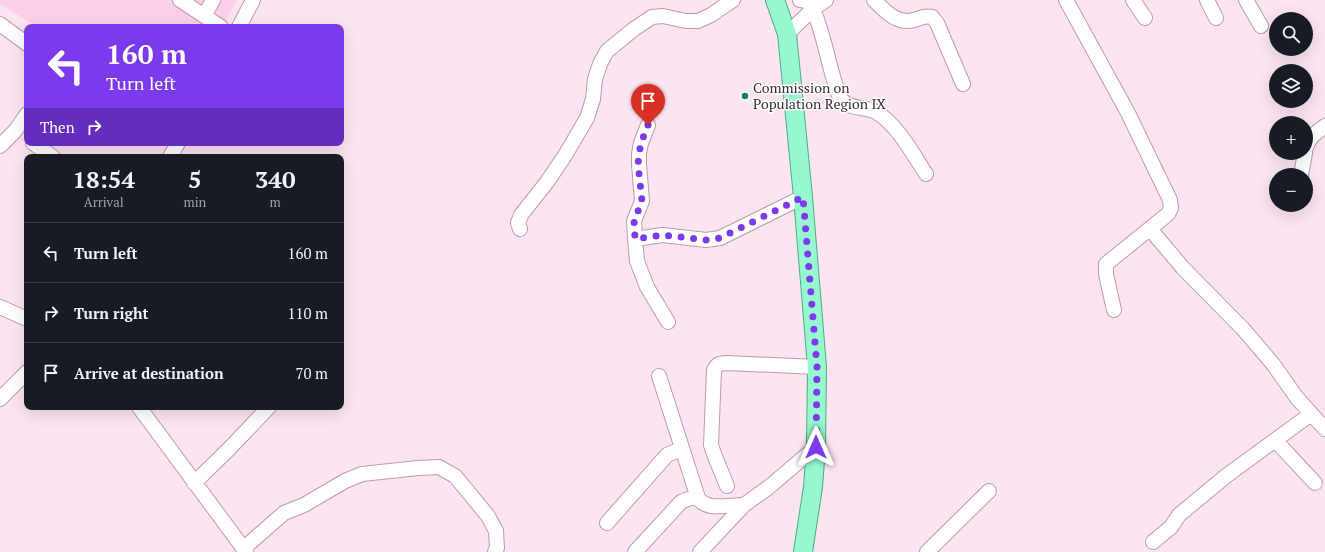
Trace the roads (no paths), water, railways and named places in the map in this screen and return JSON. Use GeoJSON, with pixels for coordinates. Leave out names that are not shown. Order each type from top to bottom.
{"type":"FeatureCollection","features":[{"type":"Feature","properties":{"kind":"main road"},"geometry":{"type":"LineString","coordinates":[[775,0],[787,34],[803,197],[817,367],[816,447],[813,487],[802,552]]}},
{"type":"Feature","properties":{"kind":"street"},"geometry":{"type":"LineString","coordinates":[[180,0],[216,24]]}},
{"type":"Feature","properties":{"kind":"street"},"geometry":{"type":"LineString","coordinates":[[204,16],[213,0]]}},
{"type":"Feature","properties":{"kind":"street"},"geometry":{"type":"LineString","coordinates":[[241,24],[253,0]]}},
{"type":"Feature","properties":{"kind":"street"},"geometry":{"type":"LineString","coordinates":[[520,229],[518,223],[521,215],[547,182],[587,118],[593,99],[595,79],[600,64],[607,52],[634,29],[652,17],[663,16],[686,21],[698,21],[711,15],[733,0]]}},
{"type":"Feature","properties":{"kind":"street"},"geometry":{"type":"LineString","coordinates":[[800,0],[820,4]]}},
{"type":"Feature","properties":{"kind":"street"},"geometry":{"type":"LineString","coordinates":[[874,0],[886,12],[898,20],[912,20],[926,16],[932,17],[937,23],[963,84]]}},
{"type":"Feature","properties":{"kind":"street"},"geometry":{"type":"LineString","coordinates":[[1066,0],[1128,113],[1167,192],[1171,208],[1168,214],[1106,264],[1106,274],[1114,310]]}},
{"type":"Feature","properties":{"kind":"street"},"geometry":{"type":"LineString","coordinates":[[1133,0],[1145,18]]}},
{"type":"Feature","properties":{"kind":"street"},"geometry":{"type":"LineString","coordinates":[[1207,0],[1216,18]]}},
{"type":"Feature","properties":{"kind":"street"},"geometry":{"type":"LineString","coordinates":[[1246,0],[1261,26]]}},
{"type":"Feature","properties":{"kind":"street"},"geometry":{"type":"LineString","coordinates":[[787,34],[820,4]]}},
{"type":"Feature","properties":{"kind":"street"},"geometry":{"type":"LineString","coordinates":[[820,4],[818,21],[833,76],[842,100],[849,105],[875,111],[888,120],[926,174]]}},
{"type":"Feature","properties":{"kind":"street"},"geometry":{"type":"LineString","coordinates":[[0,24],[24,42]]}},
{"type":"Feature","properties":{"kind":"street"},"geometry":{"type":"LineString","coordinates":[[0,146],[15,131],[24,118]]}},
{"type":"Feature","properties":{"kind":"street"},"geometry":{"type":"LineString","coordinates":[[648,125],[641,143],[638,164],[642,201],[634,221],[637,261],[647,287],[668,322]]}},
{"type":"Feature","properties":{"kind":"street"},"geometry":{"type":"LineString","coordinates":[[1313,135],[1325,126]]}},
{"type":"Feature","properties":{"kind":"street"},"geometry":{"type":"LineString","coordinates":[[15,131],[24,137]]}},
{"type":"Feature","properties":{"kind":"street"},"geometry":{"type":"LineString","coordinates":[[37,146],[49,154]]}},
{"type":"Feature","properties":{"kind":"street"},"geometry":{"type":"LineString","coordinates":[[635,239],[663,235],[706,240],[720,238],[803,197]]}},
{"type":"Feature","properties":{"kind":"street"},"geometry":{"type":"LineString","coordinates":[[1150,229],[1183,268],[1244,330],[1273,364],[1296,398],[1325,429]]}},
{"type":"Feature","properties":{"kind":"street"},"geometry":{"type":"LineString","coordinates":[[0,307],[24,318]]}},
{"type":"Feature","properties":{"kind":"street"},"geometry":{"type":"LineString","coordinates":[[727,486],[711,445],[714,370],[716,366],[727,363],[817,367]]}},
{"type":"Feature","properties":{"kind":"street"},"geometry":{"type":"LineString","coordinates":[[0,398],[24,375]]}},
{"type":"Feature","properties":{"kind":"street"},"geometry":{"type":"LineString","coordinates":[[659,376],[698,498],[710,506],[744,505]]}},
{"type":"Feature","properties":{"kind":"street"},"geometry":{"type":"LineString","coordinates":[[141,410],[245,550],[284,513],[304,505],[345,481],[362,474],[439,467],[455,476],[488,516],[496,531],[497,548],[495,552]]}},
{"type":"Feature","properties":{"kind":"street"},"geometry":{"type":"LineString","coordinates":[[194,483],[266,410]]}},
{"type":"Feature","properties":{"kind":"street"},"geometry":{"type":"LineString","coordinates":[[1153,542],[1171,528],[1179,515],[1226,476],[1312,414]]}},
{"type":"Feature","properties":{"kind":"street"},"geometry":{"type":"LineString","coordinates":[[1275,440],[1315,483]]}},
{"type":"Feature","properties":{"kind":"street"},"geometry":{"type":"LineString","coordinates":[[700,552],[744,505],[769,487],[816,447]]}},
{"type":"Feature","properties":{"kind":"street"},"geometry":{"type":"LineString","coordinates":[[608,523],[667,455],[676,451],[683,452]]}},
{"type":"Feature","properties":{"kind":"street"},"geometry":{"type":"LineString","coordinates":[[927,552],[989,491]]}},
{"type":"Feature","properties":{"kind":"street"},"geometry":{"type":"LineString","coordinates":[[635,552],[681,502],[688,499],[698,498]]}},
{"type":"Feature","properties":{"kind":"place","name":"Commission on Population Region IX"},"geometry":{"type":"Point","coordinates":[745,96]}}]}
